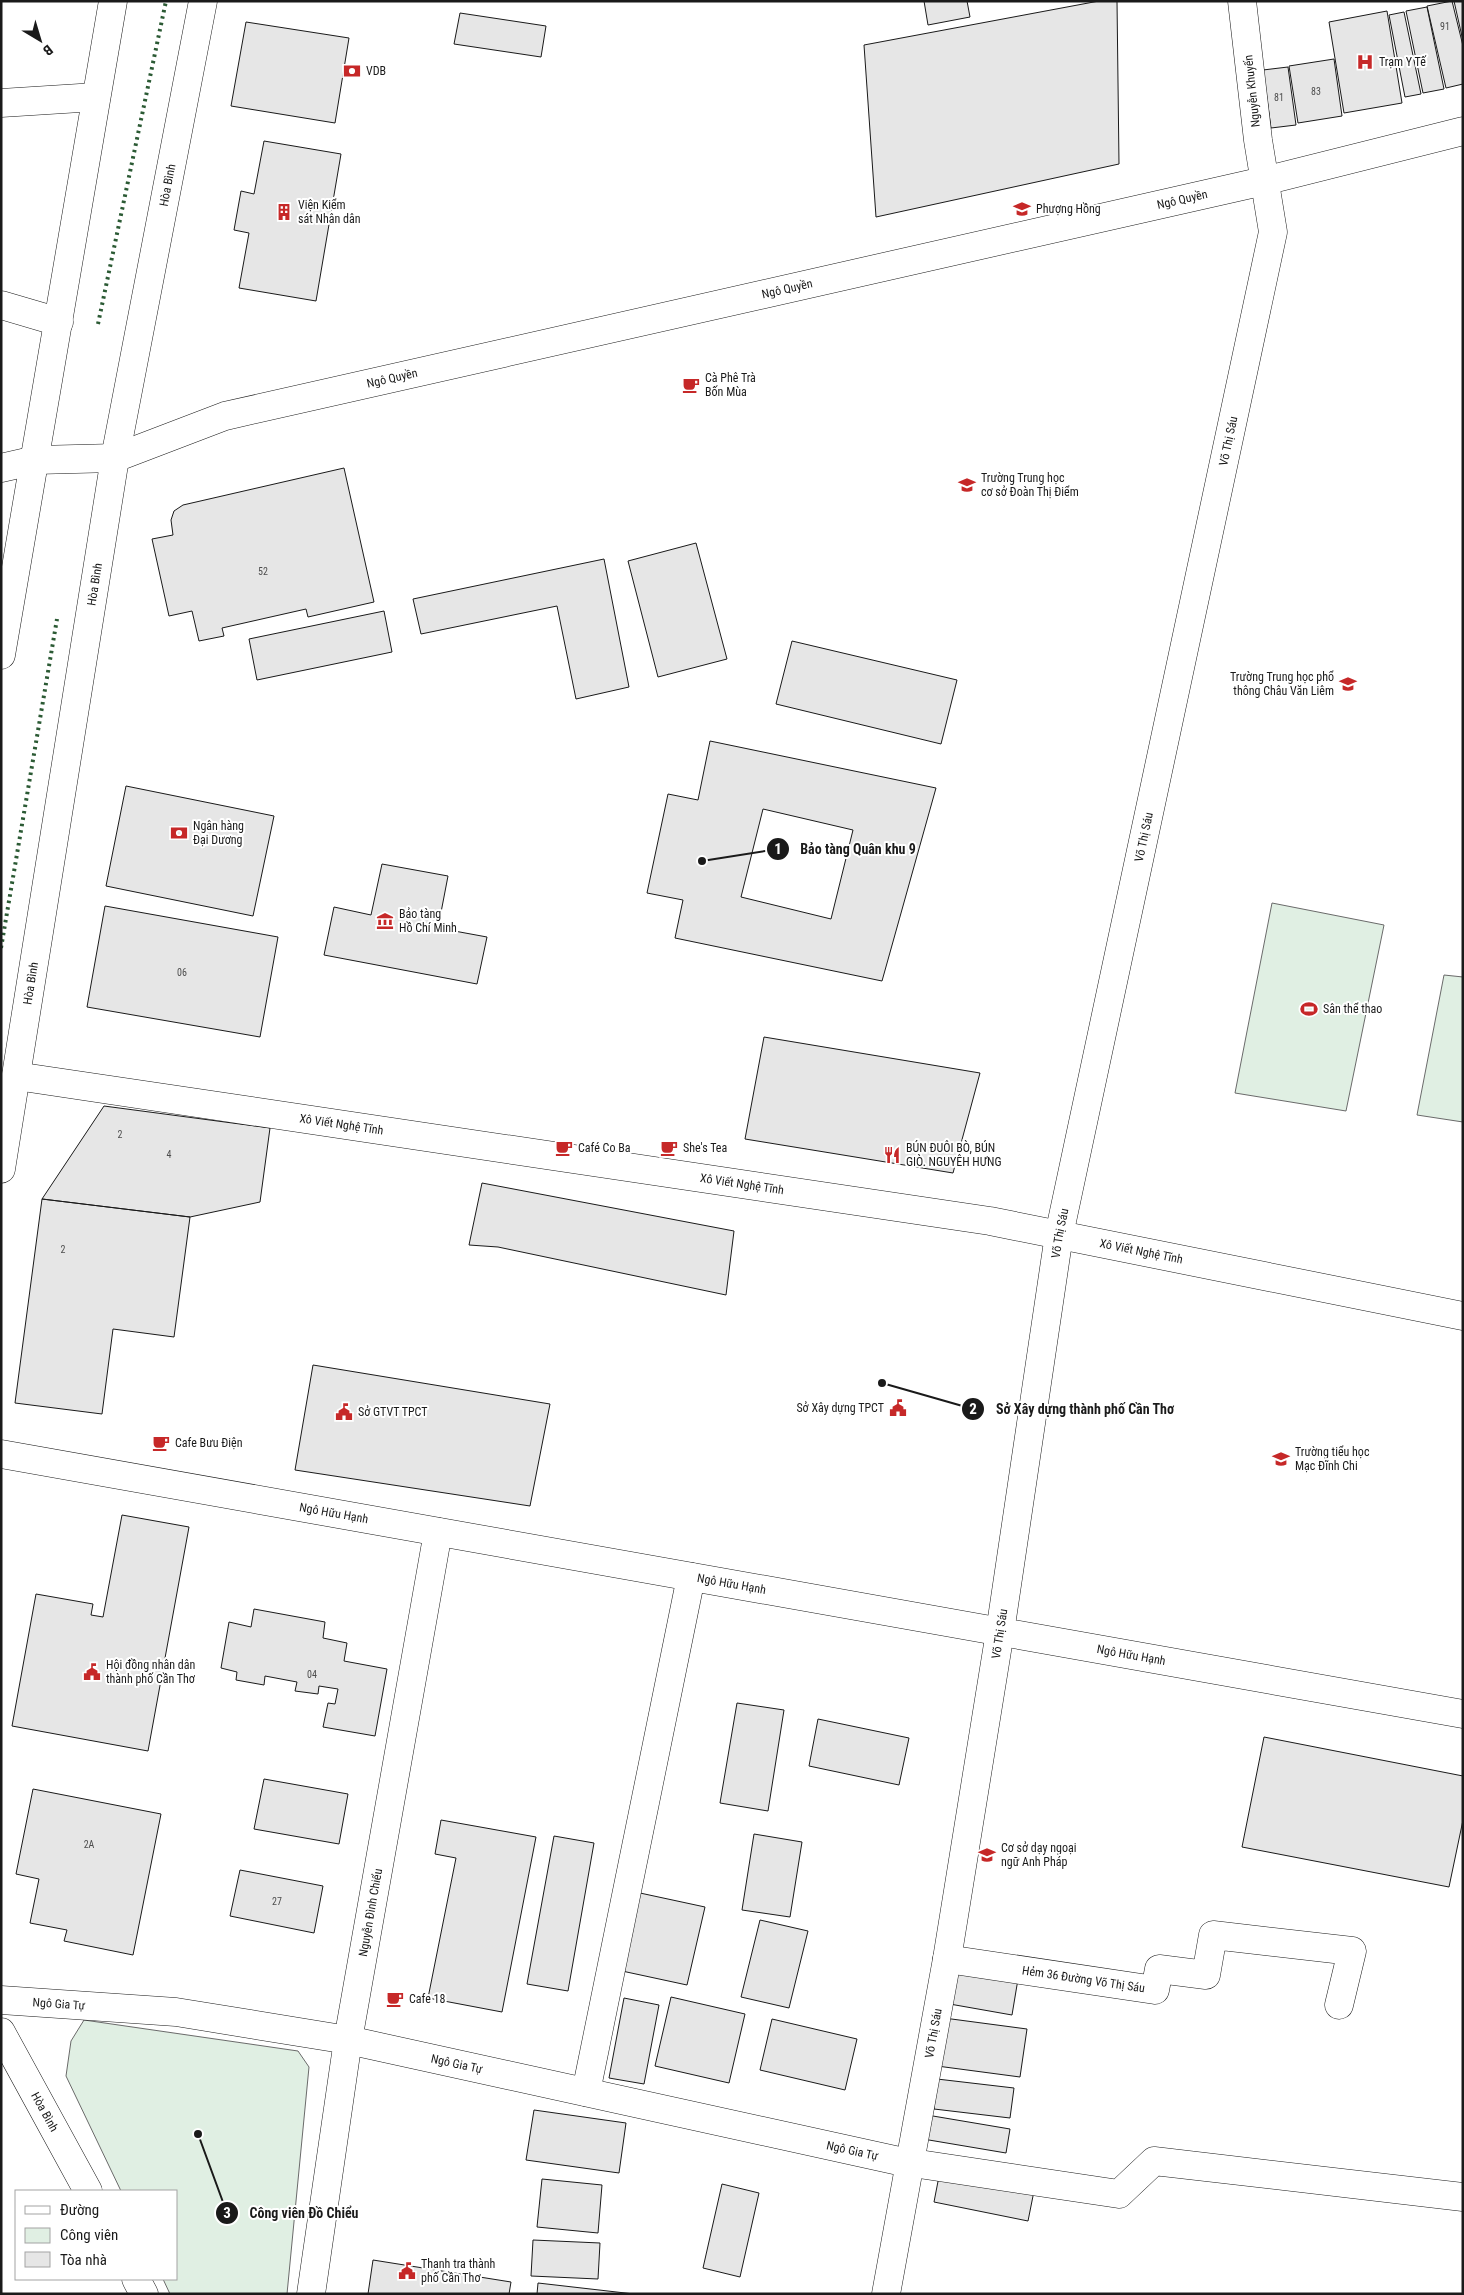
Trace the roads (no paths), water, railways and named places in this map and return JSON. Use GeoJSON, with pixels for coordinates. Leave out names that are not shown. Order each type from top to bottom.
{"type":"FeatureCollection","features":[{"type":"Feature","properties":{"kind":"street"},"geometry":{"type":"LineString","coordinates":[[1,654],[36,460],[113,1]]}},
{"type":"Feature","properties":{"kind":"street","name":"Hòa Bình"},"geometry":{"type":"LineString","coordinates":[[1,1169],[115,458],[203,1]]}},
{"type":"Feature","properties":{"kind":"street","name":"Nguyễn Khuyến"},"geometry":{"type":"LineString","coordinates":[[1242,1],[1264,180]]}},
{"type":"Feature","properties":{"kind":"street"},"geometry":{"type":"LineString","coordinates":[[1,103],[96,97]]}},
{"type":"Feature","properties":{"kind":"street","name":"Ngô Quyền"},"geometry":{"type":"LineString","coordinates":[[36,460],[115,458],[225,416],[1264,180],[1463,131]]}},
{"type":"Feature","properties":{"kind":"street","name":"Võ Thị Sáu"},"geometry":{"type":"LineString","coordinates":[[886,2294],[908,2163],[947,1959],[1000,1632],[1058,1235],[1273,232],[1264,180]]}},
{"type":"Feature","properties":{"kind":"street"},"geometry":{"type":"LineString","coordinates":[[1,305],[59,322]]}},
{"type":"Feature","properties":{"kind":"street"},"geometry":{"type":"LineString","coordinates":[[1,468],[36,460]]}},
{"type":"Feature","properties":{"kind":"street","name":"Xô Viết Nghệ Tĩnh"},"geometry":{"type":"LineString","coordinates":[[16,1076],[980,1220],[1463,1316]]}},
{"type":"Feature","properties":{"kind":"street","name":"Ngô Hữu Hạnh"},"geometry":{"type":"LineString","coordinates":[[1,1454],[1463,1714]]}},
{"type":"Feature","properties":{"kind":"street","name":"Nguyễn Đình Chiểu"},"geometry":{"type":"LineString","coordinates":[[311,2294],[348,2040],[438,1532]]}},
{"type":"Feature","properties":{"kind":"street"},"geometry":{"type":"LineString","coordinates":[[586,2092],[692,1577]]}},
{"type":"Feature","properties":{"kind":"street","name":"Hẻm 36 Đường Võ Thị Sáu"},"geometry":{"type":"LineString","coordinates":[[947,1959],[1155,1990],[1159,1969],[1206,1975],[1213,1935],[1352,1951],[1339,2005]]}},
{"type":"Feature","properties":{"kind":"street","name":"Ngô Gia Tự"},"geometry":{"type":"LineString","coordinates":[[1,2000],[176,2012],[348,2040],[908,2163],[1119,2194],[1154,2161],[1463,2197]]}},
{"type":"Feature","properties":{"kind":"street","name":"Hòa Bình"},"geometry":{"type":"LineString","coordinates":[[1,2032],[87,2190]]}},
{"type":"Feature","properties":{"kind":"street"},"geometry":{"type":"LineString","coordinates":[[137,2280],[144,2294]]}},
{"type":"Feature","properties":{"kind":"place","name":"Trạm Y Tế"},"geometry":{"type":"Point","coordinates":[1365,62]}},
{"type":"Feature","properties":{"kind":"place","name":"VDB"},"geometry":{"type":"Point","coordinates":[352,71]}},
{"type":"Feature","properties":{"kind":"place","name":"Phượng Hồng"},"geometry":{"type":"Point","coordinates":[1022,209]}},
{"type":"Feature","properties":{"kind":"place","name":"Viện Kiểm sát Nhân dân"},"geometry":{"type":"Point","coordinates":[284,212]}},
{"type":"Feature","properties":{"kind":"place","name":"Cà Phê Trà Bốn Mùa"},"geometry":{"type":"Point","coordinates":[691,385]}},
{"type":"Feature","properties":{"kind":"place","name":"Trường Trung học cơ sở Đoàn Thị Điểm"},"geometry":{"type":"Point","coordinates":[967,485]}},
{"type":"Feature","properties":{"kind":"place","name":"Trường Trung học phổ thông Châu Văn Liêm"},"geometry":{"type":"Point","coordinates":[1348,684]}},
{"type":"Feature","properties":{"kind":"place","name":"Ngân hàng Đại Dương"},"geometry":{"type":"Point","coordinates":[179,833]}},
{"type":"Feature","properties":{"kind":"place","name":"Bảo tàng Quân khu 9"},"geometry":{"type":"Point","coordinates":[702,861]}},
{"type":"Feature","properties":{"kind":"place","name":"Bảo tàng Hồ Chí Minh"},"geometry":{"type":"Point","coordinates":[385,921]}},
{"type":"Feature","properties":{"kind":"place","name":"Sân thể thao"},"geometry":{"type":"Point","coordinates":[1309,1009]}},
{"type":"Feature","properties":{"kind":"place","name":"Café Co Ba"},"geometry":{"type":"Point","coordinates":[564,1148]}},
{"type":"Feature","properties":{"kind":"place","name":"She's Tea"},"geometry":{"type":"Point","coordinates":[669,1148]}},
{"type":"Feature","properties":{"kind":"place","name":"BÚN ĐUÔI BÒ, BÚN GIÒ. NGUYÊH HƯNG"},"geometry":{"type":"Point","coordinates":[892,1155]}},
{"type":"Feature","properties":{"kind":"place","name":"Sở Xây dựng thành phố Cần Thơ"},"geometry":{"type":"Point","coordinates":[882,1383]}},
{"type":"Feature","properties":{"kind":"place","name":"Sở Xây dựng TPCT"},"geometry":{"type":"Point","coordinates":[898,1408]}},
{"type":"Feature","properties":{"kind":"place","name":"Sở GTVT TPCT"},"geometry":{"type":"Point","coordinates":[344,1412]}},
{"type":"Feature","properties":{"kind":"place","name":"Cafe Bưu Điện"},"geometry":{"type":"Point","coordinates":[161,1443]}},
{"type":"Feature","properties":{"kind":"place","name":"Trường tiểu học Mạc Đĩnh Chi"},"geometry":{"type":"Point","coordinates":[1281,1459]}},
{"type":"Feature","properties":{"kind":"place","name":"Hội đồng nhân dân thành phố Cần Thơ"},"geometry":{"type":"Point","coordinates":[92,1672]}},
{"type":"Feature","properties":{"kind":"place","name":"Cơ sở dạy ngoại ngữ Anh Pháp"},"geometry":{"type":"Point","coordinates":[987,1855]}},
{"type":"Feature","properties":{"kind":"place","name":"Cafe 18"},"geometry":{"type":"Point","coordinates":[395,1999]}},
{"type":"Feature","properties":{"kind":"place","name":"Công viên Đồ Chiểu"},"geometry":{"type":"Point","coordinates":[198,2134]}},
{"type":"Feature","properties":{"kind":"place","name":"Thanh tra thành phố Cần Thơ"},"geometry":{"type":"Point","coordinates":[407,2271]}}]}
